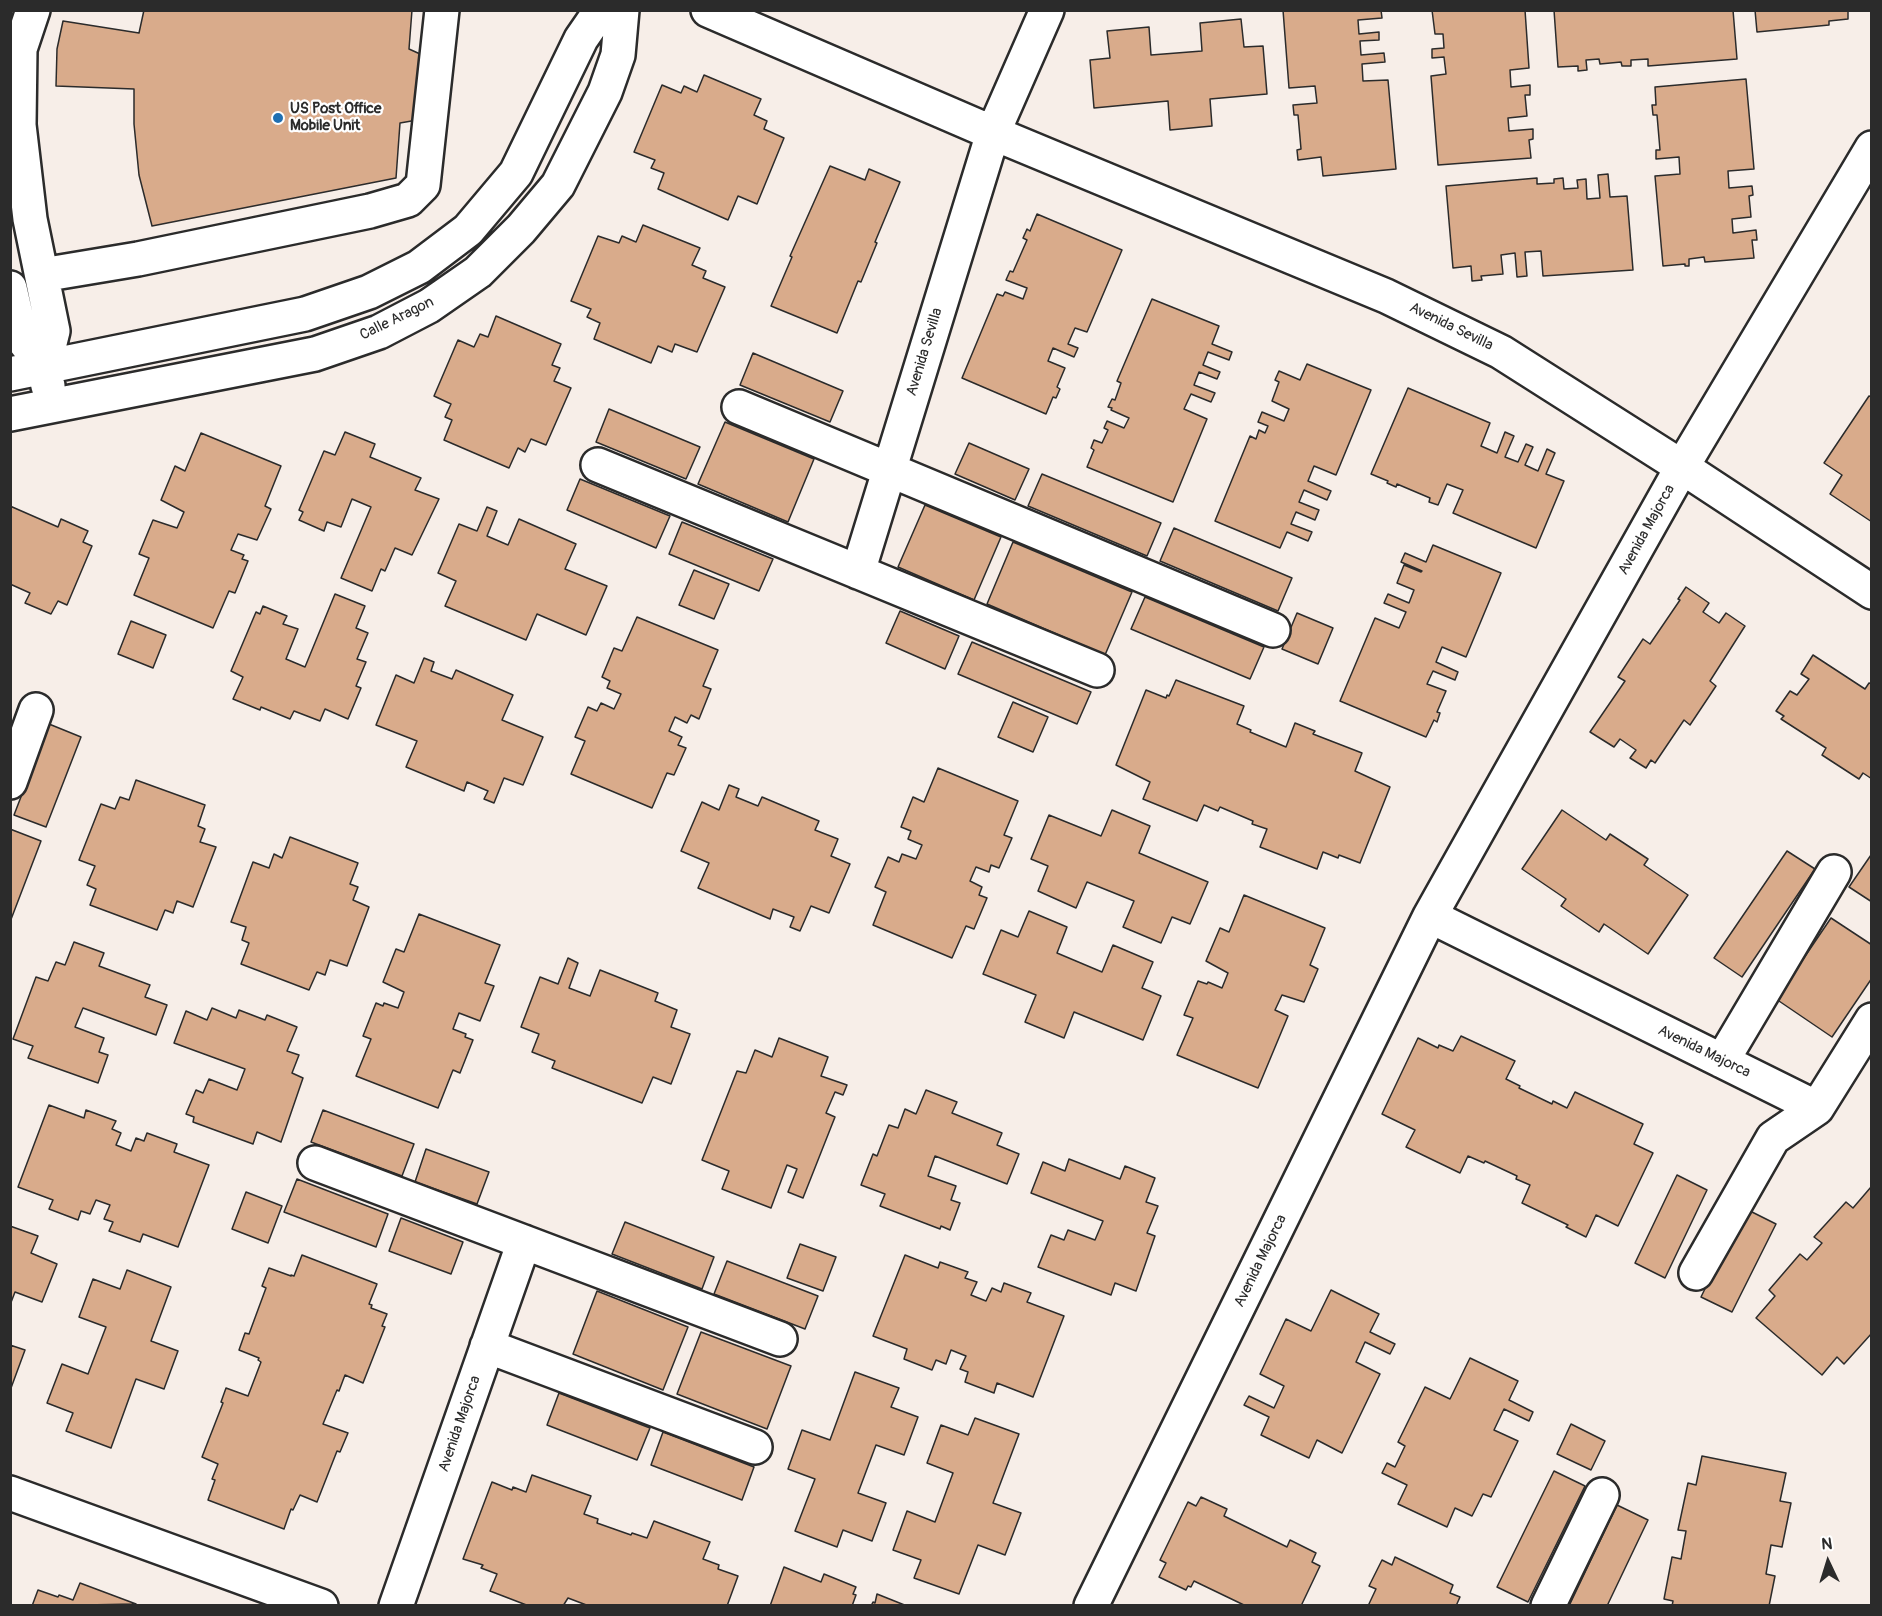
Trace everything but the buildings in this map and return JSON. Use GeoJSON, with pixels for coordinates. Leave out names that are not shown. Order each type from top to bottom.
{"type":"FeatureCollection","features":[{"type":"Feature","properties":{"kind":"street"},"geometry":{"type":"LineString","coordinates":[[10,15],[11,10]]}},
{"type":"Feature","properties":{"kind":"street"},"geometry":{"type":"LineString","coordinates":[[33,10],[20,49],[19,125],[30,219],[53,331],[44,367],[52,406]]}},
{"type":"Feature","properties":{"kind":"street"},"geometry":{"type":"LineString","coordinates":[[42,275],[138,259],[358,213],[408,200],[423,185],[442,10]]}},
{"type":"Feature","properties":{"kind":"street"},"geometry":{"type":"LineString","coordinates":[[10,374],[305,314],[369,292],[419,267],[468,230],[516,173],[580,39],[601,10]]}},
{"type":"Feature","properties":{"kind":"street","name":"Calle Aragon"},"geometry":{"type":"LineString","coordinates":[[10,414],[315,354],[379,332],[429,306],[478,272],[521,229],[558,185],[604,92],[618,55],[622,10]]}},
{"type":"Feature","properties":{"kind":"street","name":"Avenida Sevilla"},"geometry":{"type":"LineString","coordinates":[[708,10],[993,133],[1386,296],[1501,352],[1872,592]]}},
{"type":"Feature","properties":{"kind":"street","name":"Avenida Sevilla"},"geometry":{"type":"LineString","coordinates":[[858,572],[993,133],[1047,10]]}},
{"type":"Feature","properties":{"kind":"street","name":"Avenida Majorca"},"geometry":{"type":"LineString","coordinates":[[1091,1605],[1430,916],[1682,467],[1872,148]]}},
{"type":"Feature","properties":{"kind":"street"},"geometry":{"type":"LineString","coordinates":[[10,288],[21,337],[44,367]]}},
{"type":"Feature","properties":{"kind":"street"},"geometry":{"type":"LineString","coordinates":[[739,407],[1274,630]]}},
{"type":"Feature","properties":{"kind":"street"},"geometry":{"type":"LineString","coordinates":[[598,465],[1097,670]]}},
{"type":"Feature","properties":{"kind":"street"},"geometry":{"type":"LineString","coordinates":[[10,782],[36,710]]}},
{"type":"Feature","properties":{"kind":"street"},"geometry":{"type":"LineString","coordinates":[[1722,1061],[1834,872]]}},
{"type":"Feature","properties":{"kind":"street","name":"Avenida Majorca"},"geometry":{"type":"LineString","coordinates":[[1430,916],[1817,1108]]}},
{"type":"Feature","properties":{"kind":"street"},"geometry":{"type":"LineString","coordinates":[[1696,1273],[1773,1138],[1817,1108],[1872,1020]]}},
{"type":"Feature","properties":{"kind":"street"},"geometry":{"type":"LineString","coordinates":[[315,1162],[780,1339]]}},
{"type":"Feature","properties":{"kind":"street","name":"Avenida Majorca"},"geometry":{"type":"LineString","coordinates":[[396,1605],[524,1242]]}},
{"type":"Feature","properties":{"kind":"street"},"geometry":{"type":"LineString","coordinates":[[487,1346],[755,1447]]}},
{"type":"Feature","properties":{"kind":"street"},"geometry":{"type":"LineString","coordinates":[[10,1493],[321,1605]]}},
{"type":"Feature","properties":{"kind":"street"},"geometry":{"type":"LineString","coordinates":[[1548,1605],[1602,1495]]}},
{"type":"Feature","properties":{"kind":"place","name":"US Post Office Mobile Unit"},"geometry":{"type":"Point","coordinates":[278,118]}}]}
